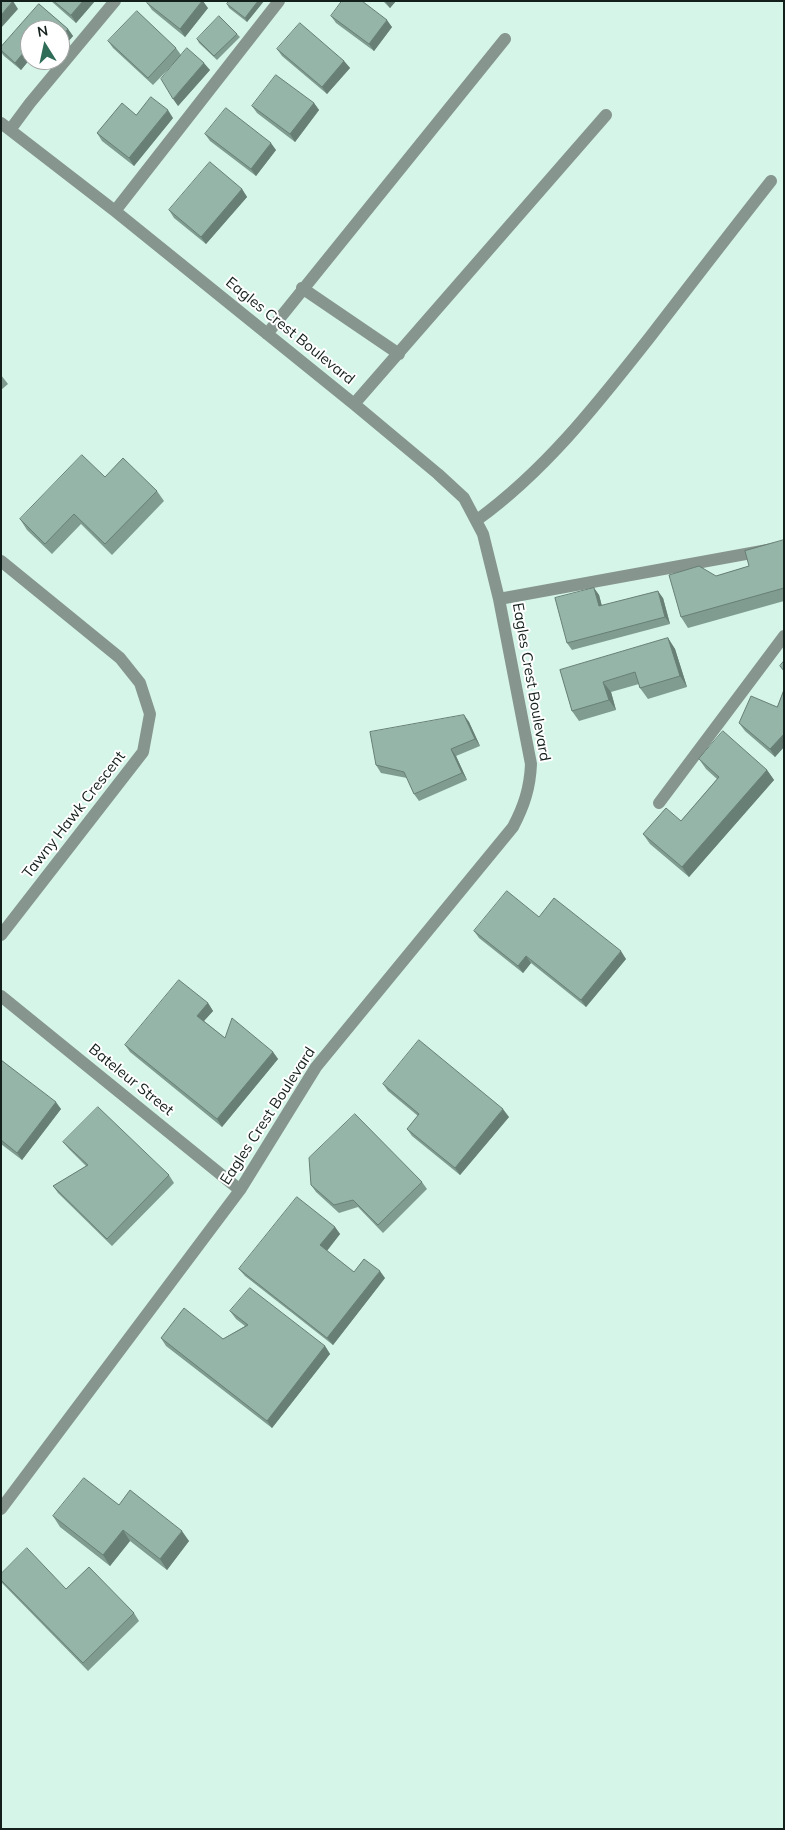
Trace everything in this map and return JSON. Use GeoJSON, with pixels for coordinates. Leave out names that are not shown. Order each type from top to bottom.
{"type":"FeatureCollection","features":[{"type":"Feature","properties":{"kind":"street"},"geometry":{"type":"LineString","coordinates":[[6,127],[30,103],[115,1]]}},
{"type":"Feature","properties":{"kind":"street"},"geometry":{"type":"LineString","coordinates":[[115,211],[278,1]]}},
{"type":"Feature","properties":{"kind":"street"},"geometry":{"type":"LineString","coordinates":[[267,334],[302,288],[505,39]]}},
{"type":"Feature","properties":{"kind":"street"},"geometry":{"type":"LineString","coordinates":[[354,404],[606,115]]}},
{"type":"Feature","properties":{"kind":"street","name":"Eagles Crest Boulevard"},"geometry":{"type":"LineString","coordinates":[[1,1509],[240,1190],[316,1067],[513,827],[525,804],[530,781],[531,764],[499,600],[483,534],[464,498],[354,404],[115,211],[6,127]]}},
{"type":"Feature","properties":{"kind":"street"},"geometry":{"type":"LineString","coordinates":[[477,520],[531,476],[571,434],[771,181]]}},
{"type":"Feature","properties":{"kind":"street"},"geometry":{"type":"LineString","coordinates":[[302,288],[399,354]]}},
{"type":"Feature","properties":{"kind":"street"},"geometry":{"type":"LineString","coordinates":[[499,600],[784,547]]}},
{"type":"Feature","properties":{"kind":"street","name":"Tawny Hawk Crescent"},"geometry":{"type":"LineString","coordinates":[[1,561],[120,658],[140,683],[150,714],[143,752],[1,935]]}},
{"type":"Feature","properties":{"kind":"street"},"geometry":{"type":"LineString","coordinates":[[659,803],[784,636]]}},
{"type":"Feature","properties":{"kind":"street","name":"Bateleur Street"},"geometry":{"type":"LineString","coordinates":[[1,996],[240,1190]]}},
{"type":"Feature","properties":{"kind":"building"},"geometry":{"type":"Polygon","coordinates":[[[1,1],[13,1],[1,15],[1,1]]]}},
{"type":"Feature","properties":{"kind":"building"},"geometry":{"type":"Polygon","coordinates":[[[54,1],[83,1],[71,15],[54,1]]]}},
{"type":"Feature","properties":{"kind":"building"},"geometry":{"type":"Polygon","coordinates":[[[148,1],[202,1],[180,29],[147,3],[148,1]]]}},
{"type":"Feature","properties":{"kind":"building"},"geometry":{"type":"Polygon","coordinates":[[[229,1],[258,1],[245,18],[227,4],[229,1]]]}},
{"type":"Feature","properties":{"kind":"building"},"geometry":{"type":"Polygon","coordinates":[[[342,1],[362,1],[387,20],[369,44],[331,16],[342,1]]]}},
{"type":"Feature","properties":{"kind":"building"},"geometry":{"type":"Polygon","coordinates":[[[39,4],[58,20],[25,20],[39,4]]]}},
{"type":"Feature","properties":{"kind":"building"},"geometry":{"type":"Polygon","coordinates":[[[137,11],[176,48],[148,78],[108,41],[137,11]]]}},
{"type":"Feature","properties":{"kind":"building"},"geometry":{"type":"Polygon","coordinates":[[[219,16],[237,34],[214,56],[197,39],[219,16]]]}},
{"type":"Feature","properties":{"kind":"building"},"geometry":{"type":"Polygon","coordinates":[[[300,23],[344,61],[322,87],[277,49],[300,23]]]}},
{"type":"Feature","properties":{"kind":"building"},"geometry":{"type":"Polygon","coordinates":[[[20,26],[20,57],[15,63],[1,50],[1,47],[20,26]]]}},
{"type":"Feature","properties":{"kind":"building"},"geometry":{"type":"Polygon","coordinates":[[[187,48],[204,63],[173,99],[161,79],[187,48]]]}},
{"type":"Feature","properties":{"kind":"building"},"geometry":{"type":"Polygon","coordinates":[[[276,75],[314,103],[290,134],[252,106],[276,75]]]}},
{"type":"Feature","properties":{"kind":"building"},"geometry":{"type":"Polygon","coordinates":[[[151,97],[168,110],[129,158],[97,133],[122,103],[136,115],[151,97]]]}},
{"type":"Feature","properties":{"kind":"building"},"geometry":{"type":"Polygon","coordinates":[[[226,108],[271,143],[251,169],[205,134],[226,108]]]}},
{"type":"Feature","properties":{"kind":"building"},"geometry":{"type":"Polygon","coordinates":[[[210,162],[242,189],[201,237],[169,210],[210,162]]]}},
{"type":"Feature","properties":{"kind":"building"},"geometry":{"type":"Polygon","coordinates":[[[82,455],[105,477],[123,458],[157,491],[105,544],[74,514],[45,544],[20,519],[82,455]]]}},
{"type":"Feature","properties":{"kind":"building"},"geometry":{"type":"Polygon","coordinates":[[[784,540],[784,588],[681,617],[669,575],[699,566],[716,576],[749,566],[745,551],[784,540]]]}},
{"type":"Feature","properties":{"kind":"building"},"geometry":{"type":"Polygon","coordinates":[[[594,588],[599,606],[658,591],[665,617],[567,643],[555,598],[594,588]]]}},
{"type":"Feature","properties":{"kind":"building"},"geometry":{"type":"Polygon","coordinates":[[[668,638],[680,676],[640,688],[635,672],[603,682],[609,700],[572,711],[560,670],[668,638]]]}},
{"type":"Feature","properties":{"kind":"building"},"geometry":{"type":"Polygon","coordinates":[[[784,661],[784,671],[780,666],[784,661]]]}},
{"type":"Feature","properties":{"kind":"building"},"geometry":{"type":"Polygon","coordinates":[[[784,690],[784,734],[770,749],[739,723],[751,696],[777,707],[784,690]]]}},
{"type":"Feature","properties":{"kind":"building"},"geometry":{"type":"Polygon","coordinates":[[[464,715],[475,739],[451,749],[462,773],[414,794],[404,772],[376,765],[370,732],[464,715]]]}},
{"type":"Feature","properties":{"kind":"building"},"geometry":{"type":"Polygon","coordinates":[[[723,731],[767,770],[682,867],[643,834],[666,808],[681,821],[719,777],[699,759],[723,731]]]}},
{"type":"Feature","properties":{"kind":"building"},"geometry":{"type":"Polygon","coordinates":[[[507,891],[539,917],[554,898],[621,951],[581,1000],[526,956],[518,966],[474,931],[507,891]]]}},
{"type":"Feature","properties":{"kind":"building"},"geometry":{"type":"Polygon","coordinates":[[[179,980],[208,1003],[197,1016],[225,1038],[232,1018],[273,1052],[217,1119],[125,1045],[179,980]]]}},
{"type":"Feature","properties":{"kind":"building"},"geometry":{"type":"Polygon","coordinates":[[[419,1040],[503,1109],[455,1168],[407,1129],[419,1114],[383,1084],[419,1040]]]}},
{"type":"Feature","properties":{"kind":"building"},"geometry":{"type":"Polygon","coordinates":[[[1,1060],[56,1102],[17,1153],[1,1140],[1,1060]]]}},
{"type":"Feature","properties":{"kind":"building"},"geometry":{"type":"Polygon","coordinates":[[[98,1107],[169,1175],[107,1239],[53,1186],[88,1165],[63,1142],[98,1107]]]}},
{"type":"Feature","properties":{"kind":"building"},"geometry":{"type":"Polygon","coordinates":[[[355,1114],[422,1182],[378,1225],[353,1200],[334,1205],[311,1185],[309,1158],[355,1114]]]}},
{"type":"Feature","properties":{"kind":"building"},"geometry":{"type":"Polygon","coordinates":[[[297,1197],[335,1227],[320,1245],[354,1272],[364,1259],[380,1271],[327,1338],[239,1269],[297,1197]]]}},
{"type":"Feature","properties":{"kind":"building"},"geometry":{"type":"Polygon","coordinates":[[[250,1288],[325,1346],[267,1421],[161,1338],[184,1308],[223,1339],[248,1325],[230,1311],[250,1288]]]}},
{"type":"Feature","properties":{"kind":"building"},"geometry":{"type":"Polygon","coordinates":[[[84,1478],[119,1505],[130,1490],[182,1531],[160,1559],[123,1530],[103,1555],[53,1516],[84,1478]]]}},
{"type":"Feature","properties":{"kind":"building"},"geometry":{"type":"Polygon","coordinates":[[[27,1548],[66,1589],[89,1567],[134,1613],[83,1663],[1,1580],[1,1574],[27,1548]]]}}]}
